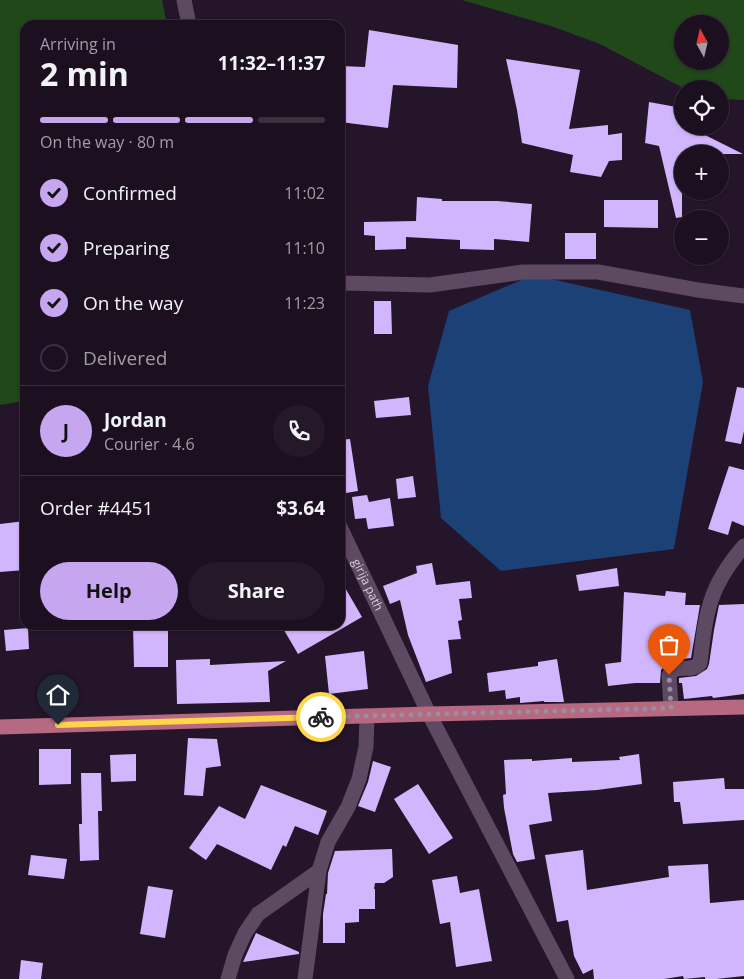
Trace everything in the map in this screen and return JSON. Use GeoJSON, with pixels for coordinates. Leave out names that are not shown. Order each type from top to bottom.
{"type":"FeatureCollection","features":[{"type":"Feature","properties":{"kind":"main road"},"geometry":{"type":"LineString","coordinates":[[0,727],[744,707]]}},
{"type":"Feature","properties":{"kind":"street"},"geometry":{"type":"LineString","coordinates":[[184,0],[189,20]]}},
{"type":"Feature","properties":{"kind":"street"},"geometry":{"type":"LineString","coordinates":[[345,283],[430,285],[523,272],[598,272],[698,290],[744,296]]}},
{"type":"Feature","properties":{"kind":"street","name":"girija path"},"geometry":{"type":"LineString","coordinates":[[345,538],[429,714],[567,979]]}},
{"type":"Feature","properties":{"kind":"street"},"geometry":{"type":"LineString","coordinates":[[671,708],[669,675],[676,668],[694,668],[700,663],[704,628],[711,596],[728,564],[744,546]]}},
{"type":"Feature","properties":{"kind":"street"},"geometry":{"type":"LineString","coordinates":[[305,979],[319,872],[328,842],[348,807],[359,779],[366,748],[366,716]]}},
{"type":"Feature","properties":{"kind":"street"},"geometry":{"type":"LineString","coordinates":[[228,979],[235,955],[245,932],[258,914],[319,872]]}},
{"type":"Feature","properties":{"kind":"green space"},"geometry":{"type":"Polygon","coordinates":[[[0,0],[162,0],[166,20],[20,20],[20,402],[0,405],[0,0]]]}},
{"type":"Feature","properties":{"kind":"green space"},"geometry":{"type":"Polygon","coordinates":[[[462,0],[744,0],[744,100],[729,99],[729,80],[674,80],[674,83],[600,44],[551,26],[462,0]]]}},
{"type":"Feature","properties":{"kind":"water"},"geometry":{"type":"Polygon","coordinates":[[[533,275],[690,310],[703,382],[674,549],[501,571],[441,518],[428,386],[449,311],[533,275]]]}},
{"type":"Feature","properties":{"kind":"building"},"geometry":{"type":"Polygon","coordinates":[[[369,30],[458,45],[457,88],[393,85],[388,128],[345,123],[345,66],[365,67],[369,30]]]}},
{"type":"Feature","properties":{"kind":"building"},"geometry":{"type":"Polygon","coordinates":[[[506,59],[580,70],[569,129],[608,125],[608,135],[622,133],[622,160],[609,161],[601,177],[570,172],[573,155],[522,143],[506,59]]]}},
{"type":"Feature","properties":{"kind":"building"},"geometry":{"type":"Polygon","coordinates":[[[649,102],[674,107],[674,135],[705,135],[725,145],[674,145],[674,200],[682,200],[682,210],[674,210],[659,146],[645,143],[649,102]]]}},
{"type":"Feature","properties":{"kind":"building"},"geometry":{"type":"Polygon","coordinates":[[[729,147],[743,154],[729,154],[729,147]]]}},
{"type":"Feature","properties":{"kind":"building"},"geometry":{"type":"Polygon","coordinates":[[[417,197],[442,199],[442,201],[497,201],[532,204],[529,242],[494,239],[494,250],[460,249],[460,240],[406,237],[406,249],[375,250],[375,236],[364,235],[364,222],[416,221],[417,197]]]}},
{"type":"Feature","properties":{"kind":"building"},"geometry":{"type":"Polygon","coordinates":[[[604,200],[658,200],[658,228],[604,227],[604,200]]]}},
{"type":"Feature","properties":{"kind":"building"},"geometry":{"type":"Polygon","coordinates":[[[565,233],[596,233],[596,259],[565,259],[565,233]]]}},
{"type":"Feature","properties":{"kind":"building"},"geometry":{"type":"Polygon","coordinates":[[[374,301],[391,301],[392,334],[374,334],[374,301]]]}},
{"type":"Feature","properties":{"kind":"building"},"geometry":{"type":"Polygon","coordinates":[[[737,387],[744,388],[744,431],[741,444],[725,441],[737,387]]]}},
{"type":"Feature","properties":{"kind":"building"},"geometry":{"type":"Polygon","coordinates":[[[409,397],[411,415],[376,418],[374,401],[409,397]]]}},
{"type":"Feature","properties":{"kind":"building"},"geometry":{"type":"Polygon","coordinates":[[[350,439],[358,491],[345,493],[345,440],[350,439]]]}},
{"type":"Feature","properties":{"kind":"building"},"geometry":{"type":"Polygon","coordinates":[[[729,466],[744,470],[744,526],[732,521],[728,535],[708,529],[729,466]]]}},
{"type":"Feature","properties":{"kind":"building"},"geometry":{"type":"Polygon","coordinates":[[[413,476],[416,497],[398,499],[396,479],[413,476]]]}},
{"type":"Feature","properties":{"kind":"building"},"geometry":{"type":"Polygon","coordinates":[[[367,495],[369,502],[390,498],[394,526],[368,529],[366,518],[355,519],[352,497],[367,495]]]}},
{"type":"Feature","properties":{"kind":"building"},"geometry":{"type":"Polygon","coordinates":[[[20,522],[20,570],[0,572],[0,524],[20,522]]]}},
{"type":"Feature","properties":{"kind":"building"},"geometry":{"type":"Polygon","coordinates":[[[432,563],[436,585],[470,581],[472,598],[459,599],[462,620],[458,621],[461,639],[448,640],[452,673],[426,682],[408,635],[400,600],[390,604],[383,586],[417,573],[416,566],[432,563]]]}},
{"type":"Feature","properties":{"kind":"building"},"geometry":{"type":"Polygon","coordinates":[[[617,568],[619,586],[579,591],[576,575],[617,568]]]}},
{"type":"Feature","properties":{"kind":"building"},"geometry":{"type":"Polygon","coordinates":[[[345,588],[362,617],[345,627],[345,588]]]}},
{"type":"Feature","properties":{"kind":"building"},"geometry":{"type":"Polygon","coordinates":[[[666,591],[686,593],[685,605],[700,605],[691,658],[674,660],[667,663],[661,670],[660,683],[608,686],[605,664],[621,662],[624,592],[665,596],[666,591]]]}},
{"type":"Feature","properties":{"kind":"building"},"geometry":{"type":"Polygon","coordinates":[[[744,604],[744,694],[684,699],[682,683],[679,683],[679,678],[696,676],[707,669],[719,605],[744,604]]]}},
{"type":"Feature","properties":{"kind":"building"},"geometry":{"type":"Polygon","coordinates":[[[4,630],[28,630],[29,649],[6,651],[4,630]]]}},
{"type":"Feature","properties":{"kind":"building"},"geometry":{"type":"Polygon","coordinates":[[[133,630],[168,630],[168,667],[134,667],[133,630]]]}},
{"type":"Feature","properties":{"kind":"building"},"geometry":{"type":"Polygon","coordinates":[[[284,630],[340,630],[298,654],[284,630]]]}},
{"type":"Feature","properties":{"kind":"building"},"geometry":{"type":"Polygon","coordinates":[[[364,651],[368,689],[329,694],[325,656],[364,651]]]}},
{"type":"Feature","properties":{"kind":"building"},"geometry":{"type":"Polygon","coordinates":[[[210,659],[210,665],[286,661],[268,671],[270,702],[177,704],[176,660],[210,659]]]}},
{"type":"Feature","properties":{"kind":"building"},"geometry":{"type":"Polygon","coordinates":[[[557,659],[564,702],[520,703],[520,697],[506,699],[505,690],[489,692],[487,673],[538,666],[538,662],[557,659]]]}},
{"type":"Feature","properties":{"kind":"building"},"geometry":{"type":"Polygon","coordinates":[[[188,738],[217,739],[221,766],[206,768],[203,796],[184,795],[188,738]]]}},
{"type":"Feature","properties":{"kind":"building"},"geometry":{"type":"Polygon","coordinates":[[[39,749],[71,749],[71,784],[39,785],[39,749]]]}},
{"type":"Feature","properties":{"kind":"building"},"geometry":{"type":"Polygon","coordinates":[[[136,754],[136,781],[111,782],[110,755],[136,754]]]}},
{"type":"Feature","properties":{"kind":"building"},"geometry":{"type":"Polygon","coordinates":[[[639,754],[642,784],[597,790],[548,793],[552,821],[529,825],[535,859],[517,862],[513,854],[504,808],[503,795],[506,794],[504,760],[532,759],[532,761],[572,758],[572,762],[620,760],[619,757],[639,754]]]}},
{"type":"Feature","properties":{"kind":"building"},"geometry":{"type":"Polygon","coordinates":[[[373,761],[391,767],[375,812],[358,806],[368,782],[373,761]]]}},
{"type":"Feature","properties":{"kind":"building"},"geometry":{"type":"Polygon","coordinates":[[[81,773],[101,773],[102,811],[98,811],[99,860],[80,861],[79,824],[82,824],[81,773]]]}},
{"type":"Feature","properties":{"kind":"building"},"geometry":{"type":"Polygon","coordinates":[[[724,778],[725,789],[744,789],[744,820],[683,824],[680,802],[674,802],[673,782],[724,778]]]}},
{"type":"Feature","properties":{"kind":"building"},"geometry":{"type":"Polygon","coordinates":[[[418,784],[453,838],[429,854],[394,799],[418,784]]]}},
{"type":"Feature","properties":{"kind":"building"},"geometry":{"type":"Polygon","coordinates":[[[261,785],[327,811],[318,835],[295,826],[286,847],[283,845],[271,870],[217,844],[206,860],[189,848],[219,806],[245,819],[261,785]]]}},
{"type":"Feature","properties":{"kind":"building"},"geometry":{"type":"Polygon","coordinates":[[[392,849],[393,877],[384,883],[375,883],[375,909],[359,909],[359,922],[345,923],[345,943],[323,943],[323,914],[327,894],[328,873],[335,851],[392,849]]]}},
{"type":"Feature","properties":{"kind":"building"},"geometry":{"type":"Polygon","coordinates":[[[583,850],[587,890],[669,877],[668,866],[708,864],[710,903],[744,900],[744,976],[716,979],[705,979],[705,977],[684,979],[683,976],[664,979],[594,979],[593,969],[583,974],[574,956],[568,920],[557,922],[545,855],[583,850]]]}},
{"type":"Feature","properties":{"kind":"building"},"geometry":{"type":"Polygon","coordinates":[[[31,855],[67,859],[64,879],[28,875],[31,855]]]}},
{"type":"Feature","properties":{"kind":"building"},"geometry":{"type":"Polygon","coordinates":[[[457,876],[460,893],[479,889],[492,961],[456,967],[450,922],[440,924],[432,880],[457,876]]]}},
{"type":"Feature","properties":{"kind":"building"},"geometry":{"type":"Polygon","coordinates":[[[148,886],[173,890],[165,938],[140,934],[148,886]]]}},
{"type":"Feature","properties":{"kind":"building"},"geometry":{"type":"Polygon","coordinates":[[[256,933],[299,952],[299,954],[243,962],[256,933]]]}},
{"type":"Feature","properties":{"kind":"building"},"geometry":{"type":"Polygon","coordinates":[[[21,960],[43,963],[41,979],[19,979],[21,960]]]}},
{"type":"Feature","properties":{"kind":"way so far"},"geometry":{"type":"LineString","coordinates":[[321,717],[671,708],[669,675]]}},
{"type":"Feature","properties":{"kind":"route"},"geometry":{"type":"LineString","coordinates":[[58,725],[321,717]]}}]}
